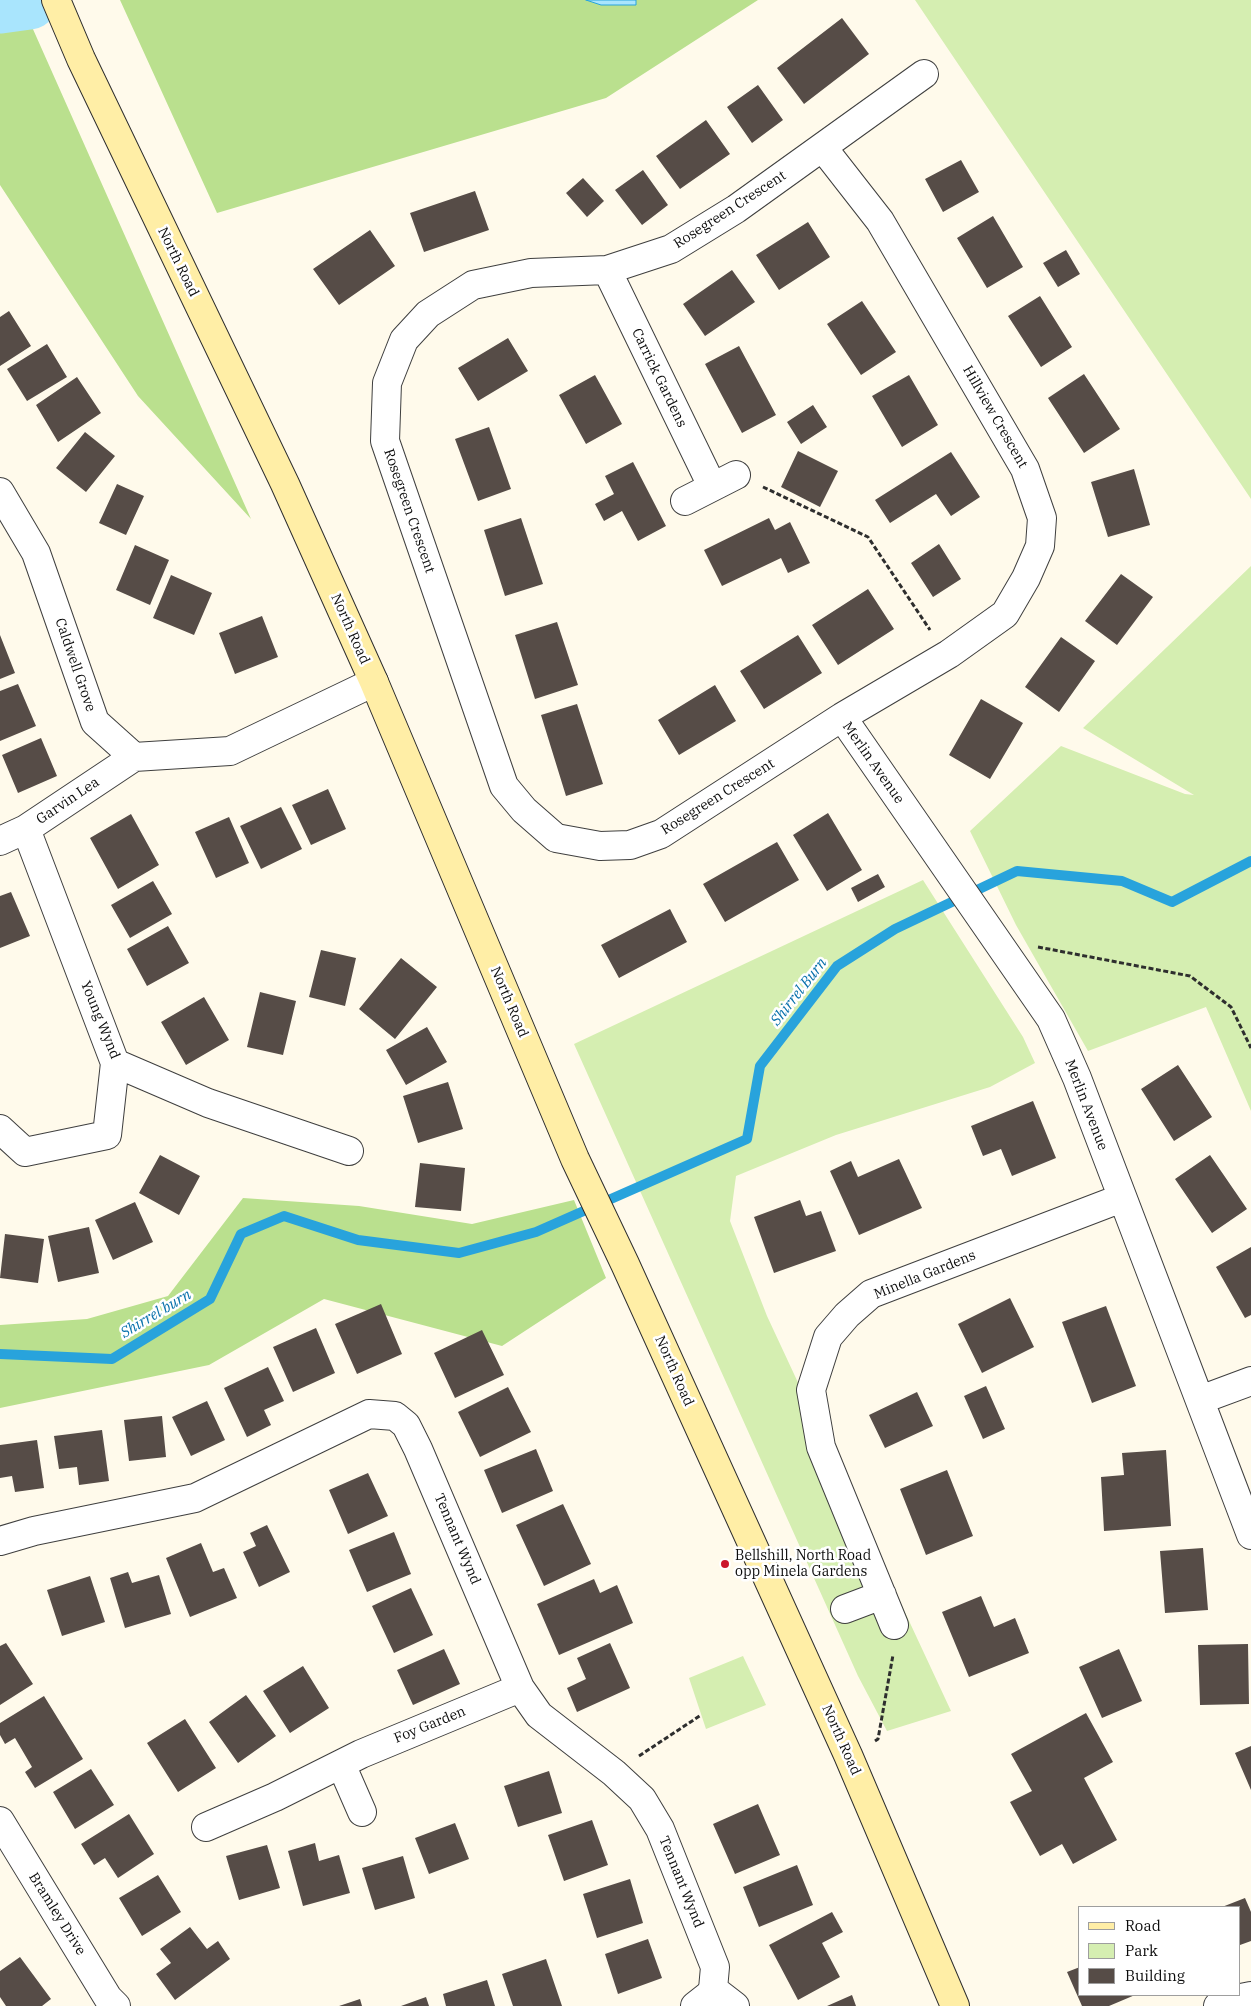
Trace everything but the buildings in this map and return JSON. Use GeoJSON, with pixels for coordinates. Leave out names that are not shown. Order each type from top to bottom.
{"type":"FeatureCollection","features":[{"type":"Feature","properties":{"kind":"main road","name":"North Road"},"geometry":{"type":"LineString","coordinates":[[56,0],[81,59],[285,484],[374,682],[575,1159],[625,1264],[848,1755],[955,2006]]}},
{"type":"Feature","properties":{"kind":"street","name":"Rosegreen Crescent"},"geometry":{"type":"LineString","coordinates":[[842,717],[660,834],[630,845],[600,846],[556,838],[524,810],[504,786],[385,441],[387,383],[404,340],[428,314],[473,286],[531,273],[607,270],[671,249],[736,209],[924,74]]}},
{"type":"Feature","properties":{"kind":"street","name":"Hillview Crescent"},"geometry":{"type":"LineString","coordinates":[[822,148],[880,221],[1025,469],[1042,518],[1040,546],[1026,578],[1005,614],[949,654],[842,717]]}},
{"type":"Feature","properties":{"kind":"street","name":"Carrick Gardens"},"geometry":{"type":"LineString","coordinates":[[607,270],[724,480]]}},
{"type":"Feature","properties":{"kind":"street"},"geometry":{"type":"LineString","coordinates":[[685,501],[724,480]]}},
{"type":"Feature","properties":{"kind":"street","name":"Caldwell Grove"},"geometry":{"type":"LineString","coordinates":[[0,492],[36,553],[95,722],[134,757]]}},
{"type":"Feature","properties":{"kind":"street"},"geometry":{"type":"LineString","coordinates":[[134,757],[230,751],[374,682]]}},
{"type":"Feature","properties":{"kind":"street","name":"Merlin Avenue"},"geometry":{"type":"LineString","coordinates":[[842,717],[1051,1019],[1077,1078],[1251,1535]]}},
{"type":"Feature","properties":{"kind":"street","name":"Garvin Lea"},"geometry":{"type":"LineString","coordinates":[[0,841],[26,829],[134,757]]}},
{"type":"Feature","properties":{"kind":"street","name":"Young Wynd"},"geometry":{"type":"LineString","coordinates":[[26,829],[115,1063],[208,1102],[349,1151]]}},
{"type":"Feature","properties":{"kind":"street"},"geometry":{"type":"LineString","coordinates":[[0,1130],[25,1152],[107,1135],[115,1063]]}},
{"type":"Feature","properties":{"kind":"street","name":"Minella Gardens"},"geometry":{"type":"LineString","coordinates":[[894,1625],[821,1447],[811,1390],[828,1337],[847,1315],[871,1294],[1122,1198]]}},
{"type":"Feature","properties":{"kind":"street"},"geometry":{"type":"LineString","coordinates":[[1200,1400],[1251,1381]]}},
{"type":"Feature","properties":{"kind":"street","name":"Tennant Wynd"},"geometry":{"type":"LineString","coordinates":[[0,1542],[34,1531],[194,1498],[369,1414],[395,1416],[406,1425],[418,1449],[520,1688],[539,1716],[614,1773],[642,1799],[660,1829],[715,1967],[704,1997]]}},
{"type":"Feature","properties":{"kind":"street"},"geometry":{"type":"LineString","coordinates":[[845,1609],[882,1595]]}},
{"type":"Feature","properties":{"kind":"street","name":"Foy Garden"},"geometry":{"type":"LineString","coordinates":[[206,1827],[275,1797],[417,1729],[520,1688]]}},
{"type":"Feature","properties":{"kind":"street"},"geometry":{"type":"LineString","coordinates":[[341,1764],[362,1812]]}},
{"type":"Feature","properties":{"kind":"street","name":"Bramley Drive"},"geometry":{"type":"LineString","coordinates":[[0,1822],[107,2003]]}},
{"type":"Feature","properties":{"kind":"street"},"geometry":{"type":"LineString","coordinates":[[1218,2006],[1231,2000],[1251,1996]]}},
{"type":"Feature","properties":{"kind":"street"},"geometry":{"type":"LineString","coordinates":[[704,1997],[735,2006]]}},
{"type":"Feature","properties":{"kind":"path"},"geometry":{"type":"LineString","coordinates":[[724,480],[868,537],[936,640],[949,654]]}},
{"type":"Feature","properties":{"kind":"path"},"geometry":{"type":"LineString","coordinates":[[989,928],[1190,976],[1231,1007],[1251,1048]]}},
{"type":"Feature","properties":{"kind":"path"},"geometry":{"type":"LineString","coordinates":[[848,1755],[878,1739],[895,1646],[894,1625]]}},
{"type":"Feature","properties":{"kind":"path"},"geometry":{"type":"LineString","coordinates":[[614,1773],[701,1715]]}},
{"type":"Feature","properties":{"kind":"green space"},"geometry":{"type":"Polygon","coordinates":[[[0,0],[20,0],[251,519],[138,396],[0,185],[0,0]]]}},
{"type":"Feature","properties":{"kind":"green space"},"geometry":{"type":"Polygon","coordinates":[[[120,0],[758,0],[606,98],[217,213],[120,0]]]}},
{"type":"Feature","properties":{"kind":"green space"},"geometry":{"type":"Polygon","coordinates":[[[915,0],[1251,0],[1251,499],[915,0]]]}},
{"type":"Feature","properties":{"kind":"green space"},"geometry":{"type":"Polygon","coordinates":[[[1251,566],[1251,1111],[1206,1007],[1088,1051],[1016,925],[970,831],[1061,746],[1185,794],[1194,795],[1083,728],[1251,566]]]}},
{"type":"Feature","properties":{"kind":"green space"},"geometry":{"type":"Polygon","coordinates":[[[923,880],[1023,1037],[1035,1063],[990,1087],[836,1135],[736,1176],[730,1221],[767,1316],[951,1711],[887,1731],[858,1676],[574,1044],[923,880]]]}},
{"type":"Feature","properties":{"kind":"green space"},"geometry":{"type":"Polygon","coordinates":[[[243,1198],[359,1206],[472,1224],[574,1200],[606,1278],[502,1346],[324,1299],[209,1365],[0,1408],[0,1325],[87,1319],[168,1296],[243,1198]]]}},
{"type":"Feature","properties":{"kind":"green space"},"geometry":{"type":"Polygon","coordinates":[[[743,1656],[766,1705],[706,1729],[689,1678],[743,1656]]]}},
{"type":"Feature","properties":{"kind":"water"},"geometry":{"type":"Polygon","coordinates":[[[586,0],[636,0],[636,5],[601,5],[586,0]]]}},
{"type":"Feature","properties":{"kind":"waterway"},"geometry":{"type":"LineString","coordinates":[[0,4],[29,0]]}},
{"type":"Feature","properties":{"kind":"waterway","name":"Shirrel Burn"},"geometry":{"type":"LineString","coordinates":[[0,1354],[112,1359],[210,1299],[241,1234],[284,1216],[358,1240],[459,1253],[536,1232],[747,1139],[760,1066],[837,966],[895,929],[1017,871],[1122,881],[1172,902],[1251,861]]}},
{"type":"Feature","properties":{"kind":"place","name":"Bellshill, North Road opp Minela Gardens"},"geometry":{"type":"Point","coordinates":[725,1564]}},
{"type":"Feature","properties":{"kind":"water label","name":"Shirrel burn"},"geometry":{"type":"Point","coordinates":[156,1314]}}]}
